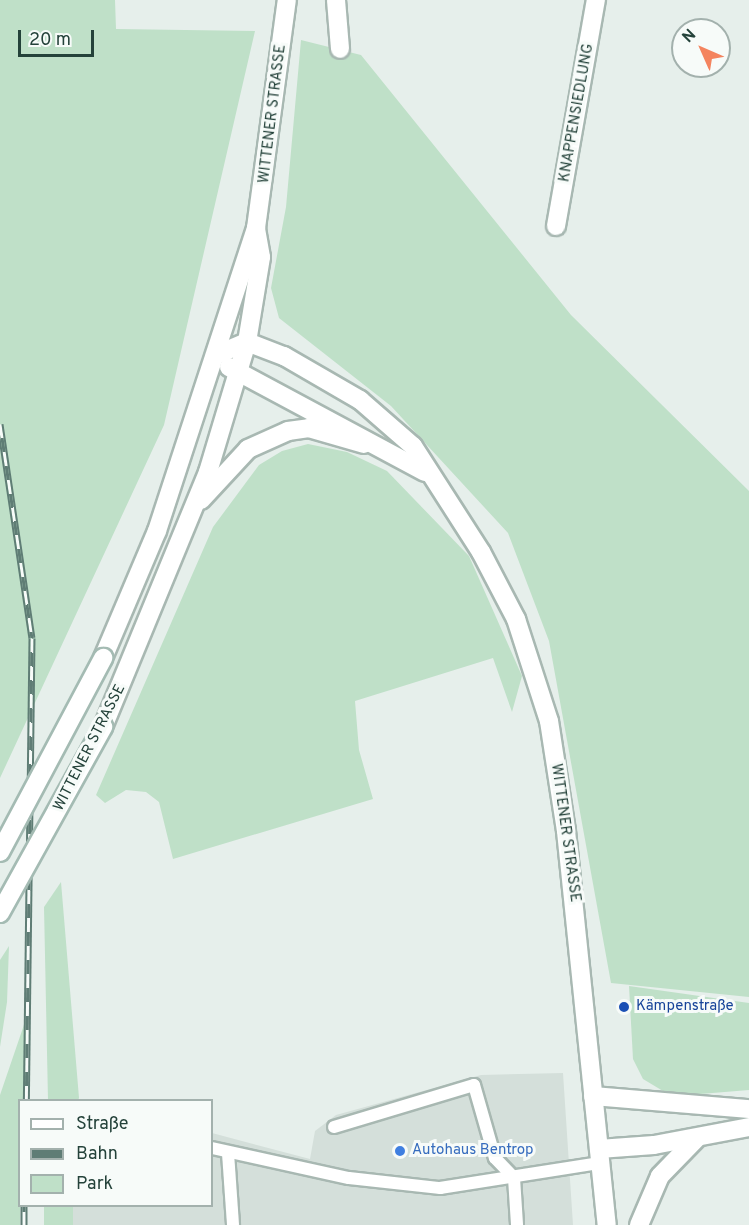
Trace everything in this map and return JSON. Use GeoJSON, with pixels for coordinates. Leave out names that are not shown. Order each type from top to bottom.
{"type":"FeatureCollection","features":[{"type":"Feature","properties":{"kind":"main road","name":"WITTENER STRASSE"},"geometry":{"type":"LineString","coordinates":[[0,852],[103,658],[158,531],[256,228],[287,0]]}},
{"type":"Feature","properties":{"kind":"main road"},"geometry":{"type":"LineString","coordinates":[[336,0],[340,49]]}},
{"type":"Feature","properties":{"kind":"main road","name":"KNAPPENSIEDLUNG"},"geometry":{"type":"LineString","coordinates":[[556,226],[596,0]]}},
{"type":"Feature","properties":{"kind":"main road","name":"WITTENER STRASSE"},"geometry":{"type":"LineString","coordinates":[[0,913],[102,727],[198,503],[247,342],[261,257],[256,228]]}},
{"type":"Feature","properties":{"kind":"main road","name":"WITTENER STRASSE"},"geometry":{"type":"LineString","coordinates":[[247,342],[360,400],[413,446],[425,472],[454,506],[499,585],[549,721],[584,976],[593,1096],[608,1225]]}},
{"type":"Feature","properties":{"kind":"main road"},"geometry":{"type":"LineString","coordinates":[[216,355],[247,342]]}},
{"type":"Feature","properties":{"kind":"main road","name":"WITTENER STRASSE"},"geometry":{"type":"LineString","coordinates":[[216,355],[237,373],[425,472]]}},
{"type":"Feature","properties":{"kind":"main road"},"geometry":{"type":"LineString","coordinates":[[198,503],[248,449],[288,431],[309,428],[388,451]]}},
{"type":"Feature","properties":{"kind":"main road"},"geometry":{"type":"LineString","coordinates":[[593,1096],[749,1109]]}},
{"type":"Feature","properties":{"kind":"main road"},"geometry":{"type":"LineString","coordinates":[[599,1156],[749,1127]]}},
{"type":"Feature","properties":{"kind":"main road"},"geometry":{"type":"LineString","coordinates":[[639,1225],[660,1176],[696,1139]]}},
{"type":"Feature","properties":{"kind":"lane"},"geometry":{"type":"LineString","coordinates":[[334,1127],[474,1085],[495,1158],[514,1178],[517,1225]]}},
{"type":"Feature","properties":{"kind":"lane"},"geometry":{"type":"LineString","coordinates":[[213,1148],[349,1178],[440,1188],[514,1178],[599,1156]]}},
{"type":"Feature","properties":{"kind":"lane"},"geometry":{"type":"LineString","coordinates":[[228,1153],[233,1225]]}},
{"type":"Feature","properties":{"kind":"shaded area"},"geometry":{"type":"Polygon","coordinates":[[[563,1073],[573,1225],[72,1225],[73,1207],[213,1207],[213,1133],[310,1159],[315,1131],[336,1115],[481,1075],[563,1073]]]}},
{"type":"Feature","properties":{"kind":"green space"},"geometry":{"type":"Polygon","coordinates":[[[0,0],[115,0],[116,29],[255,31],[164,425],[0,778],[0,0]]]}},
{"type":"Feature","properties":{"kind":"green space"},"geometry":{"type":"Polygon","coordinates":[[[301,40],[361,55],[571,315],[749,491],[749,997],[611,983],[549,641],[508,533],[391,406],[279,318],[271,288],[286,207],[301,40]]]}},
{"type":"Feature","properties":{"kind":"green space"},"geometry":{"type":"Polygon","coordinates":[[[308,444],[347,452],[387,471],[469,556],[522,676],[512,712],[493,658],[355,701],[359,750],[373,799],[173,859],[159,802],[146,792],[126,790],[105,803],[96,795],[213,527],[259,465],[282,451],[308,444]]]}},
{"type":"Feature","properties":{"kind":"green space"},"geometry":{"type":"Polygon","coordinates":[[[61,882],[78,1099],[48,1099],[44,907],[61,882]]]}},
{"type":"Feature","properties":{"kind":"green space"},"geometry":{"type":"Polygon","coordinates":[[[9,946],[7,1002],[0,1047],[0,960],[9,946]]]}},
{"type":"Feature","properties":{"kind":"green space"},"geometry":{"type":"Polygon","coordinates":[[[629,986],[749,1003],[749,1090],[688,1095],[663,1091],[643,1079],[633,1059],[629,986]]]}},
{"type":"Feature","properties":{"kind":"green space"},"geometry":{"type":"Polygon","coordinates":[[[27,1016],[26,1099],[18,1099],[20,1225],[0,1225],[0,1095],[27,1016]]]}},
{"type":"Feature","properties":{"kind":"green space"},"geometry":{"type":"Polygon","coordinates":[[[44,1207],[73,1207],[73,1225],[44,1225],[44,1207]]]}},
{"type":"Feature","properties":{"kind":"railway"},"geometry":{"type":"LineString","coordinates":[[0,424],[32,638],[26,1099]]}},
{"type":"Feature","properties":{"kind":"railway"},"geometry":{"type":"LineString","coordinates":[[24,1207],[24,1225]]}},
{"type":"Feature","properties":{"kind":"place","name":"Kämpenstraße"},"geometry":{"type":"Point","coordinates":[624,1007]}},
{"type":"Feature","properties":{"kind":"place","name":"Autohaus Bentrop"},"geometry":{"type":"Point","coordinates":[400,1151]}}]}
